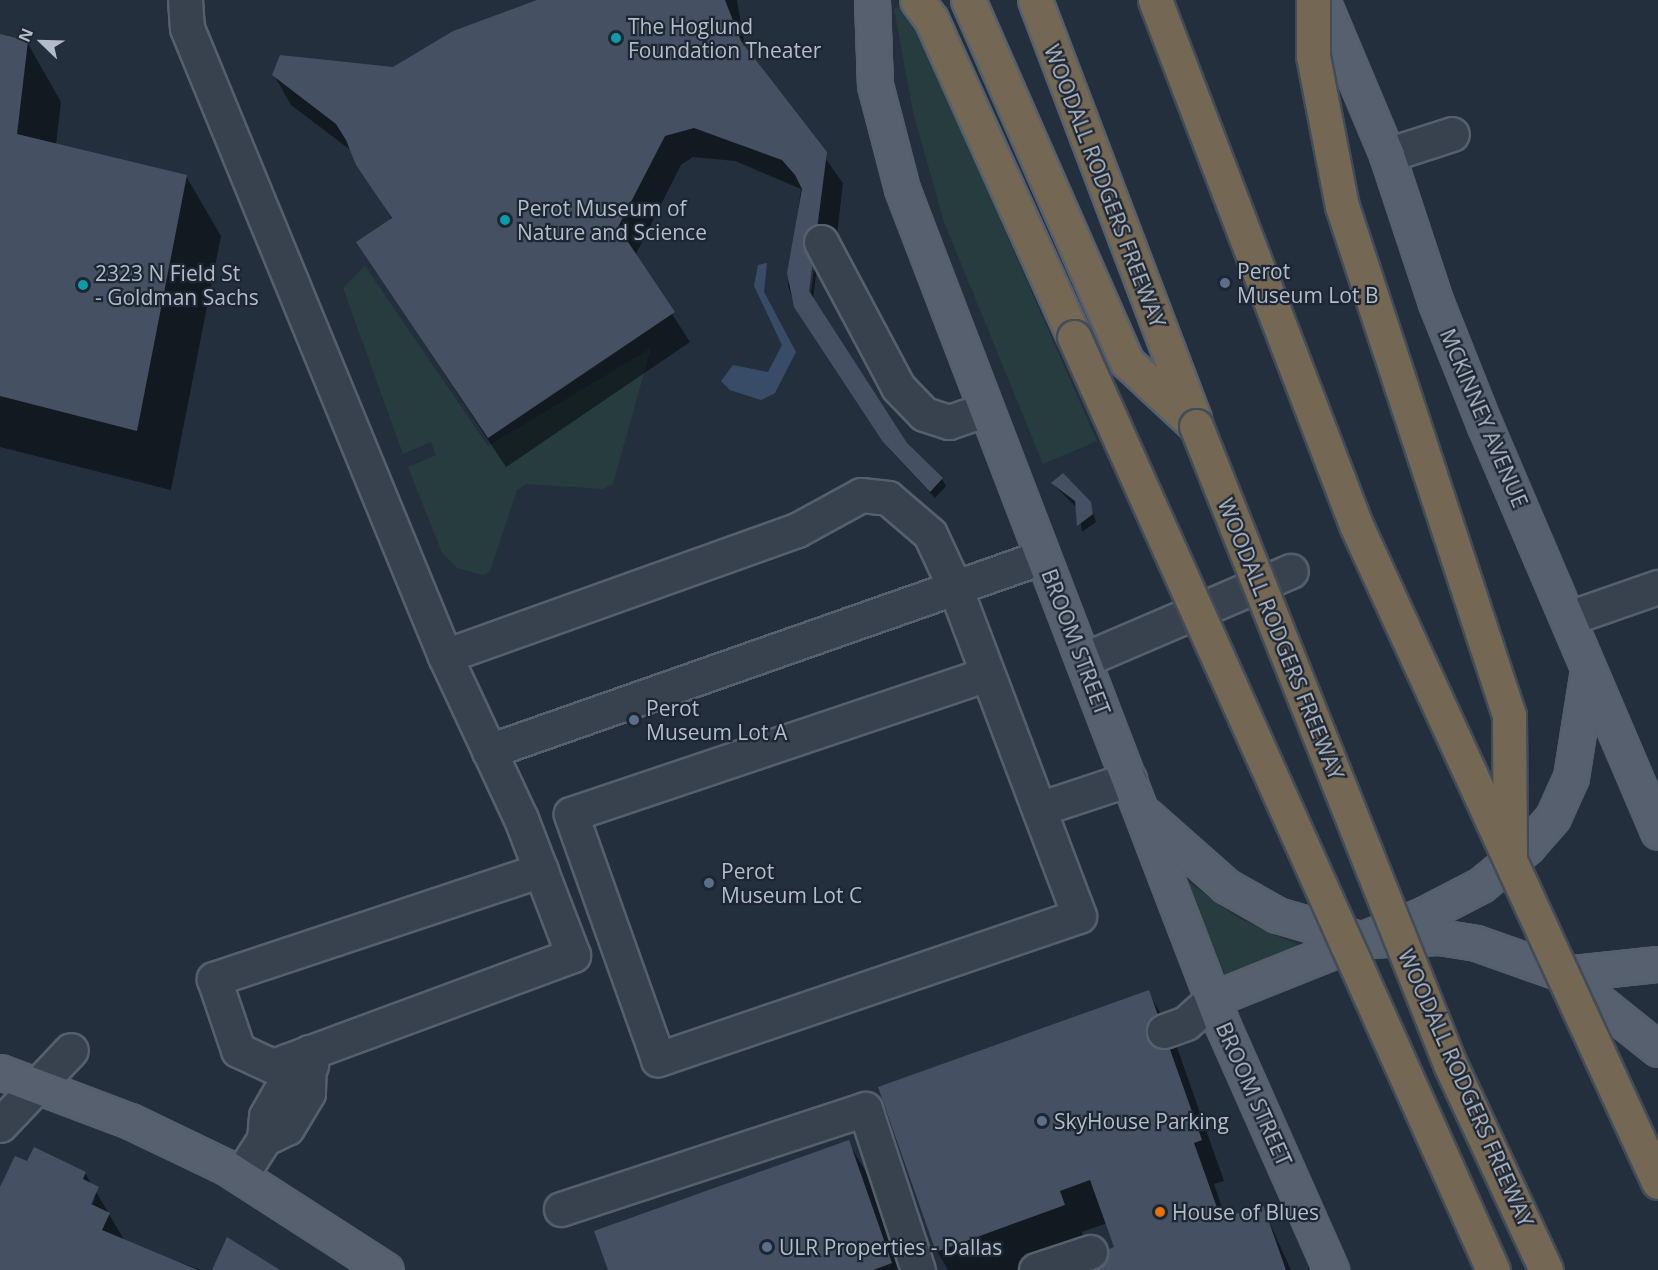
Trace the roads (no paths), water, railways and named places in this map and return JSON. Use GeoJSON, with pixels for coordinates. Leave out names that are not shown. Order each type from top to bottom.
{"type":"FeatureCollection","features":[{"type":"Feature","properties":{"kind":"highway"},"geometry":{"type":"LineString","coordinates":[[917,0],[932,19],[1493,1270]]}},
{"type":"Feature","properties":{"kind":"highway"},"geometry":{"type":"LineString","coordinates":[[968,0],[1127,362],[1196,426]]}},
{"type":"Feature","properties":{"kind":"highway","name":"WOODALL RODGERS FREEWAY"},"geometry":{"type":"LineString","coordinates":[[1035,0],[1196,426],[1450,1064],[1546,1270]]}},
{"type":"Feature","properties":{"kind":"highway"},"geometry":{"type":"LineString","coordinates":[[1155,0],[1356,525],[1510,868],[1658,1182]]}},
{"type":"Feature","properties":{"kind":"highway"},"geometry":{"type":"LineString","coordinates":[[1313,0],[1313,56],[1342,206],[1509,715],[1510,868]]}},
{"type":"Feature","properties":{"kind":"main road","name":"BROOM STREET"},"geometry":{"type":"LineString","coordinates":[[872,0],[875,85],[891,156],[1042,557],[1213,999],[1331,1270]]}},
{"type":"Feature","properties":{"kind":"main road","name":"MCKINNEY AVENUE"},"geometry":{"type":"LineString","coordinates":[[1322,0],[1387,155],[1440,314],[1569,618],[1588,670],[1656,824]]}},
{"type":"Feature","properties":{"kind":"main road"},"geometry":{"type":"LineString","coordinates":[[1213,999],[1363,940],[1481,885],[1553,817],[1571,777],[1588,670]]}},
{"type":"Feature","properties":{"kind":"main road"},"geometry":{"type":"LineString","coordinates":[[1141,811],[1202,868],[1251,902],[1304,926],[1363,940],[1439,937],[1476,943],[1564,974],[1658,1049]]}},
{"type":"Feature","properties":{"kind":"main road"},"geometry":{"type":"LineString","coordinates":[[1564,974],[1658,964]]}},
{"type":"Feature","properties":{"kind":"main road"},"geometry":{"type":"LineString","coordinates":[[0,1072],[141,1125],[241,1175],[386,1270]]}},
{"type":"Feature","properties":{"kind":"street"},"geometry":{"type":"LineString","coordinates":[[185,0],[187,28],[445,656],[541,870],[573,955],[310,1058],[273,1066],[249,1059],[238,1050],[214,979],[541,870]]}},
{"type":"Feature","properties":{"kind":"street"},"geometry":{"type":"LineString","coordinates":[[1387,155],[1452,134]]}},
{"type":"Feature","properties":{"kind":"street"},"geometry":{"type":"LineString","coordinates":[[821,242],[898,387],[911,401],[924,414],[950,422],[986,409]]}},
{"type":"Feature","properties":{"kind":"street"},"geometry":{"type":"LineString","coordinates":[[445,656],[797,530],[875,493],[930,534],[956,590],[1079,916],[658,1059],[571,814],[986,674]]}},
{"type":"Feature","properties":{"kind":"street"},"geometry":{"type":"LineString","coordinates":[[489,751],[956,590],[1042,557]]}},
{"type":"Feature","properties":{"kind":"street"},"geometry":{"type":"LineString","coordinates":[[1083,660],[1291,571]]}},
{"type":"Feature","properties":{"kind":"street"},"geometry":{"type":"LineString","coordinates":[[1569,618],[1658,587]]}},
{"type":"Feature","properties":{"kind":"street"},"geometry":{"type":"LineString","coordinates":[[1039,809],[1129,779]]}},
{"type":"Feature","properties":{"kind":"street"},"geometry":{"type":"LineString","coordinates":[[1164,1031],[1186,1023],[1213,999]]}},
{"type":"Feature","properties":{"kind":"street"},"geometry":{"type":"LineString","coordinates":[[0,1125],[34,1084],[71,1050]]}},
{"type":"Feature","properties":{"kind":"street"},"geometry":{"type":"LineString","coordinates":[[241,1175],[264,1139],[266,1116],[287,1079],[310,1058]]}},
{"type":"Feature","properties":{"kind":"street"},"geometry":{"type":"LineString","coordinates":[[561,1209],[874,1105],[918,1270]]}},
{"type":"Feature","properties":{"kind":"street"},"geometry":{"type":"LineString","coordinates":[[1036,1270],[1090,1252]]}},
{"type":"Feature","properties":{"kind":"water"},"geometry":{"type":"Polygon","coordinates":[[[767,263],[764,292],[796,352],[775,393],[761,400],[730,390],[721,381],[733,365],[768,372],[782,345],[754,286],[758,265],[767,263]]]}},
{"type":"Feature","properties":{"kind":"place","name":"The Hoglund Foundation Theater"},"geometry":{"type":"Point","coordinates":[616,38]}},
{"type":"Feature","properties":{"kind":"place","name":"Perot Museum of Nature and Science"},"geometry":{"type":"Point","coordinates":[505,220]}},
{"type":"Feature","properties":{"kind":"place","name":"Perot Museum Lot B"},"geometry":{"type":"Point","coordinates":[1225,283]}},
{"type":"Feature","properties":{"kind":"place","name":"2323 N Field St - Goldman Sachs"},"geometry":{"type":"Point","coordinates":[83,285]}},
{"type":"Feature","properties":{"kind":"place","name":"Perot Museum Lot A"},"geometry":{"type":"Point","coordinates":[634,720]}},
{"type":"Feature","properties":{"kind":"place","name":"Perot Museum Lot C"},"geometry":{"type":"Point","coordinates":[709,883]}},
{"type":"Feature","properties":{"kind":"place","name":"SkyHouse Parking"},"geometry":{"type":"Point","coordinates":[1042,1121]}},
{"type":"Feature","properties":{"kind":"place","name":"House of Blues"},"geometry":{"type":"Point","coordinates":[1160,1212]}},
{"type":"Feature","properties":{"kind":"place","name":"ULR Properties - Dallas"},"geometry":{"type":"Point","coordinates":[767,1247]}}]}
